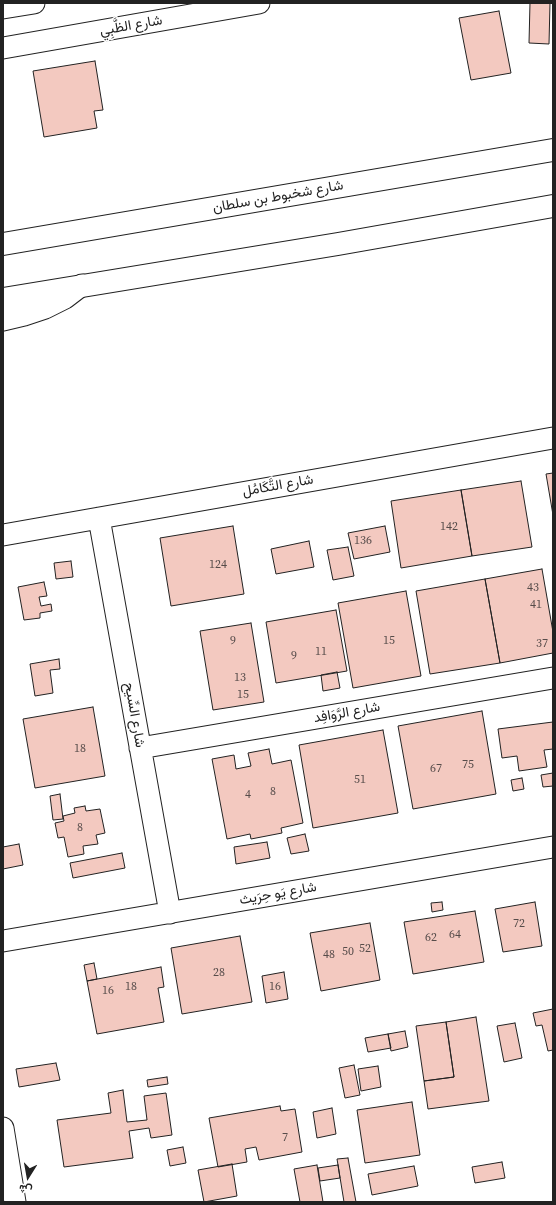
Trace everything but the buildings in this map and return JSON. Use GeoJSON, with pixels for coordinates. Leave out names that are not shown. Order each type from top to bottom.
{"type":"FeatureCollection","features":[{"type":"Feature","properties":{"kind":"main road","name":"شارع شخبوط بن سلطان"},"geometry":{"type":"LineString","coordinates":[[3,244],[553,150]]}},
{"type":"Feature","properties":{"kind":"main road"},"geometry":{"type":"LineString","coordinates":[[3,299],[331,245],[553,206]]}},
{"type":"Feature","properties":{"kind":"street"},"geometry":{"type":"LineString","coordinates":[[3,8],[34,3]]}},
{"type":"Feature","properties":{"kind":"street","name":"شارع الظَّبِي"},"geometry":{"type":"LineString","coordinates":[[3,48],[259,3]]}},
{"type":"Feature","properties":{"kind":"street"},"geometry":{"type":"LineString","coordinates":[[3,320],[45,308],[65,298],[83,285]]}},
{"type":"Feature","properties":{"kind":"street","name":"شارع التَّكَامُل"},"geometry":{"type":"LineString","coordinates":[[3,535],[553,438]]}},
{"type":"Feature","properties":{"kind":"street","name":"شارع السِّيح"},"geometry":{"type":"LineString","coordinates":[[99,518],[170,913]]}},
{"type":"Feature","properties":{"kind":"street","name":"شارع الرَّوَافِد"},"geometry":{"type":"LineString","coordinates":[[140,748],[553,678]]}},
{"type":"Feature","properties":{"kind":"street","name":"شارع يَو حِرَيث"},"geometry":{"type":"LineString","coordinates":[[3,941],[553,847]]}},
{"type":"Feature","properties":{"kind":"street"},"geometry":{"type":"LineString","coordinates":[[3,1128],[16,1202]]}}]}
